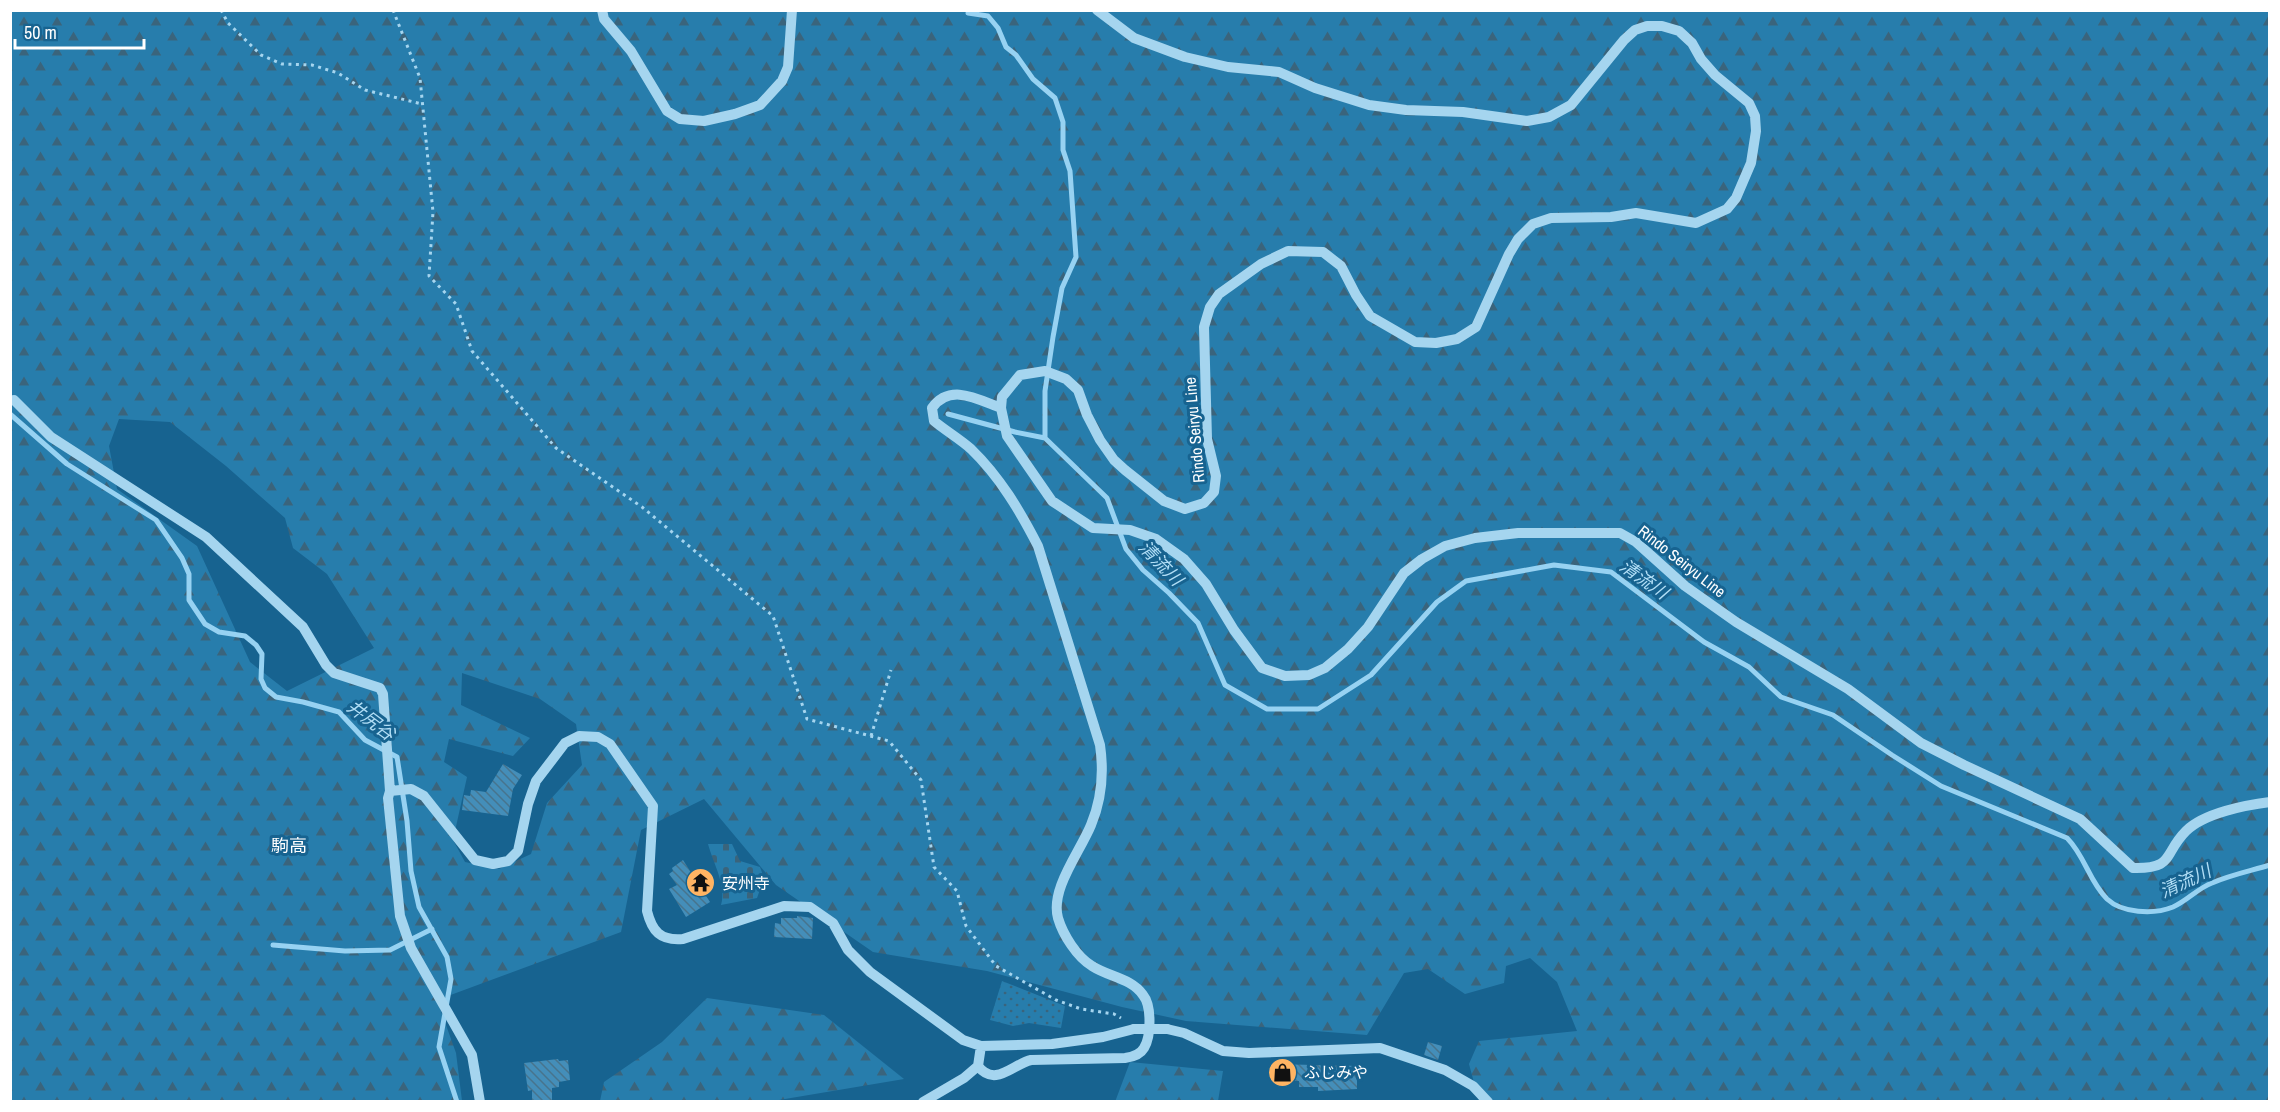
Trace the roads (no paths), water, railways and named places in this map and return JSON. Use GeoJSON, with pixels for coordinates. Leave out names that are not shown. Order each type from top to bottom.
{"type":"FeatureCollection","features":[{"type":"Feature","properties":{"kind":"street"},"geometry":{"type":"LineString","coordinates":[[602,10],[604,19],[631,51],[667,111],[680,119],[704,122],[760,105],[782,81],[788,67],[792,10]]}},
{"type":"Feature","properties":{"kind":"street","name":"Rindo Seiryu Line"},"geometry":{"type":"LineString","coordinates":[[1097,10],[1134,38],[1185,57],[1228,68],[1279,72],[1315,88],[1369,105],[1406,110],[1462,112],[1527,121],[1549,117],[1571,105],[1624,40],[1635,30],[1647,26],[1662,26],[1679,31],[1692,43],[1701,59],[1715,75],[1749,103],[1755,116],[1756,131],[1751,163],[1736,198],[1727,209],[1695,223],[1636,213],[1611,217],[1551,218],[1533,224],[1518,239],[1509,254],[1476,327],[1457,339],[1436,343],[1415,342],[1370,316],[1341,266],[1323,252],[1288,251],[1261,264],[1219,294],[1210,307],[1204,327],[1207,439],[1216,476],[1214,492],[1204,503],[1185,509],[1164,501],[1125,470],[1114,460],[1100,440],[1087,415],[1078,390],[1065,379],[1049,372],[1020,375],[1002,398],[1001,408],[1007,436],[1052,501],[1093,528],[1130,530],[1139,533],[1156,539],[1184,559],[1206,584],[1234,630],[1262,668],[1285,676],[1309,675],[1325,668],[1348,649],[1368,627],[1404,573],[1445,546],[1475,538],[1518,533],[1620,533],[1636,542],[1684,586],[1727,616],[1848,689],[1921,743],[2080,819],[2133,868],[2152,868],[2166,861],[2187,830],[2213,815],[2245,805],[2270,802]]}},
{"type":"Feature","properties":{"kind":"street"},"geometry":{"type":"LineString","coordinates":[[978,1066],[987,1074],[995,1076],[1004,1074],[1022,1062],[1031,1060],[1125,1058],[1137,1056],[1144,1048],[1148,1038],[1148,1008],[1145,996],[1124,980],[1091,966],[1068,939],[1059,918],[1056,903],[1092,824],[1104,768],[1100,745],[1038,546],[995,474],[969,447],[934,421],[932,408],[939,398],[953,393],[1001,408]]}},
{"type":"Feature","properties":{"kind":"street"},"geometry":{"type":"LineString","coordinates":[[14,400],[51,437],[206,537],[303,627],[326,665],[334,673],[380,688],[383,694],[390,791],[388,798],[399,916],[411,948],[472,1056],[480,1101]]}},
{"type":"Feature","properties":{"kind":"street"},"geometry":{"type":"LineString","coordinates":[[390,791],[411,789],[424,796],[475,860],[492,864],[508,861],[518,851],[528,804],[536,781],[565,743],[579,736],[598,737],[610,744],[653,806],[647,911],[650,922],[659,935],[669,941],[682,939],[784,906],[810,907],[832,923],[848,950],[870,972],[953,1034],[981,1046],[1076,1042],[1130,1030],[1167,1029],[1184,1033],[1223,1051],[1249,1053],[1380,1048],[1445,1070],[1473,1086],[1488,1101]]}},
{"type":"Feature","properties":{"kind":"street"},"geometry":{"type":"LineString","coordinates":[[923,1101],[964,1078],[978,1066],[981,1046]]}},
{"type":"Feature","properties":{"kind":"waterway"},"geometry":{"type":"LineString","coordinates":[[968,13],[988,16],[998,28],[1006,47],[1016,55],[1033,79],[1055,98],[1063,122],[1063,150],[1070,171],[1076,257],[1062,288],[1053,337],[1045,391],[1045,438]]}},
{"type":"Feature","properties":{"kind":"waterway","name":"井尻谷"},"geometry":{"type":"LineString","coordinates":[[10,414],[67,464],[156,520],[182,558],[189,574],[189,600],[205,624],[219,632],[245,636],[256,645],[262,654],[261,679],[265,688],[276,697],[339,712],[365,740],[397,757],[407,821],[411,871],[419,907],[447,957],[451,979],[439,1047],[457,1102]]}},
{"type":"Feature","properties":{"kind":"waterway"},"geometry":{"type":"LineString","coordinates":[[948,414],[1045,438]]}},
{"type":"Feature","properties":{"kind":"waterway","name":"清流川"},"geometry":{"type":"LineString","coordinates":[[1045,438],[1107,498],[1126,549],[1143,570],[1198,623],[1225,685],[1267,709],[1318,709],[1371,675],[1437,602],[1466,581],[1554,565],[1611,572],[1704,642],[1749,667],[1781,697],[1833,715],[1941,786],[2067,838],[2101,892],[2113,904],[2129,910],[2147,912],[2165,910],[2212,883],[2270,865]]}},
{"type":"Feature","properties":{"kind":"waterway"},"geometry":{"type":"LineString","coordinates":[[273,945],[345,951],[390,950],[432,929]]}},
{"type":"Feature","properties":{"kind":"place","name":"安州寺"},"geometry":{"type":"Point","coordinates":[701,883]}},
{"type":"Feature","properties":{"kind":"place","name":"ふじみや"},"geometry":{"type":"Point","coordinates":[1283,1072]}},
{"type":"Feature","properties":{"kind":"district","name":"駒高"},"geometry":{"type":"Point","coordinates":[289,845]}}]}
